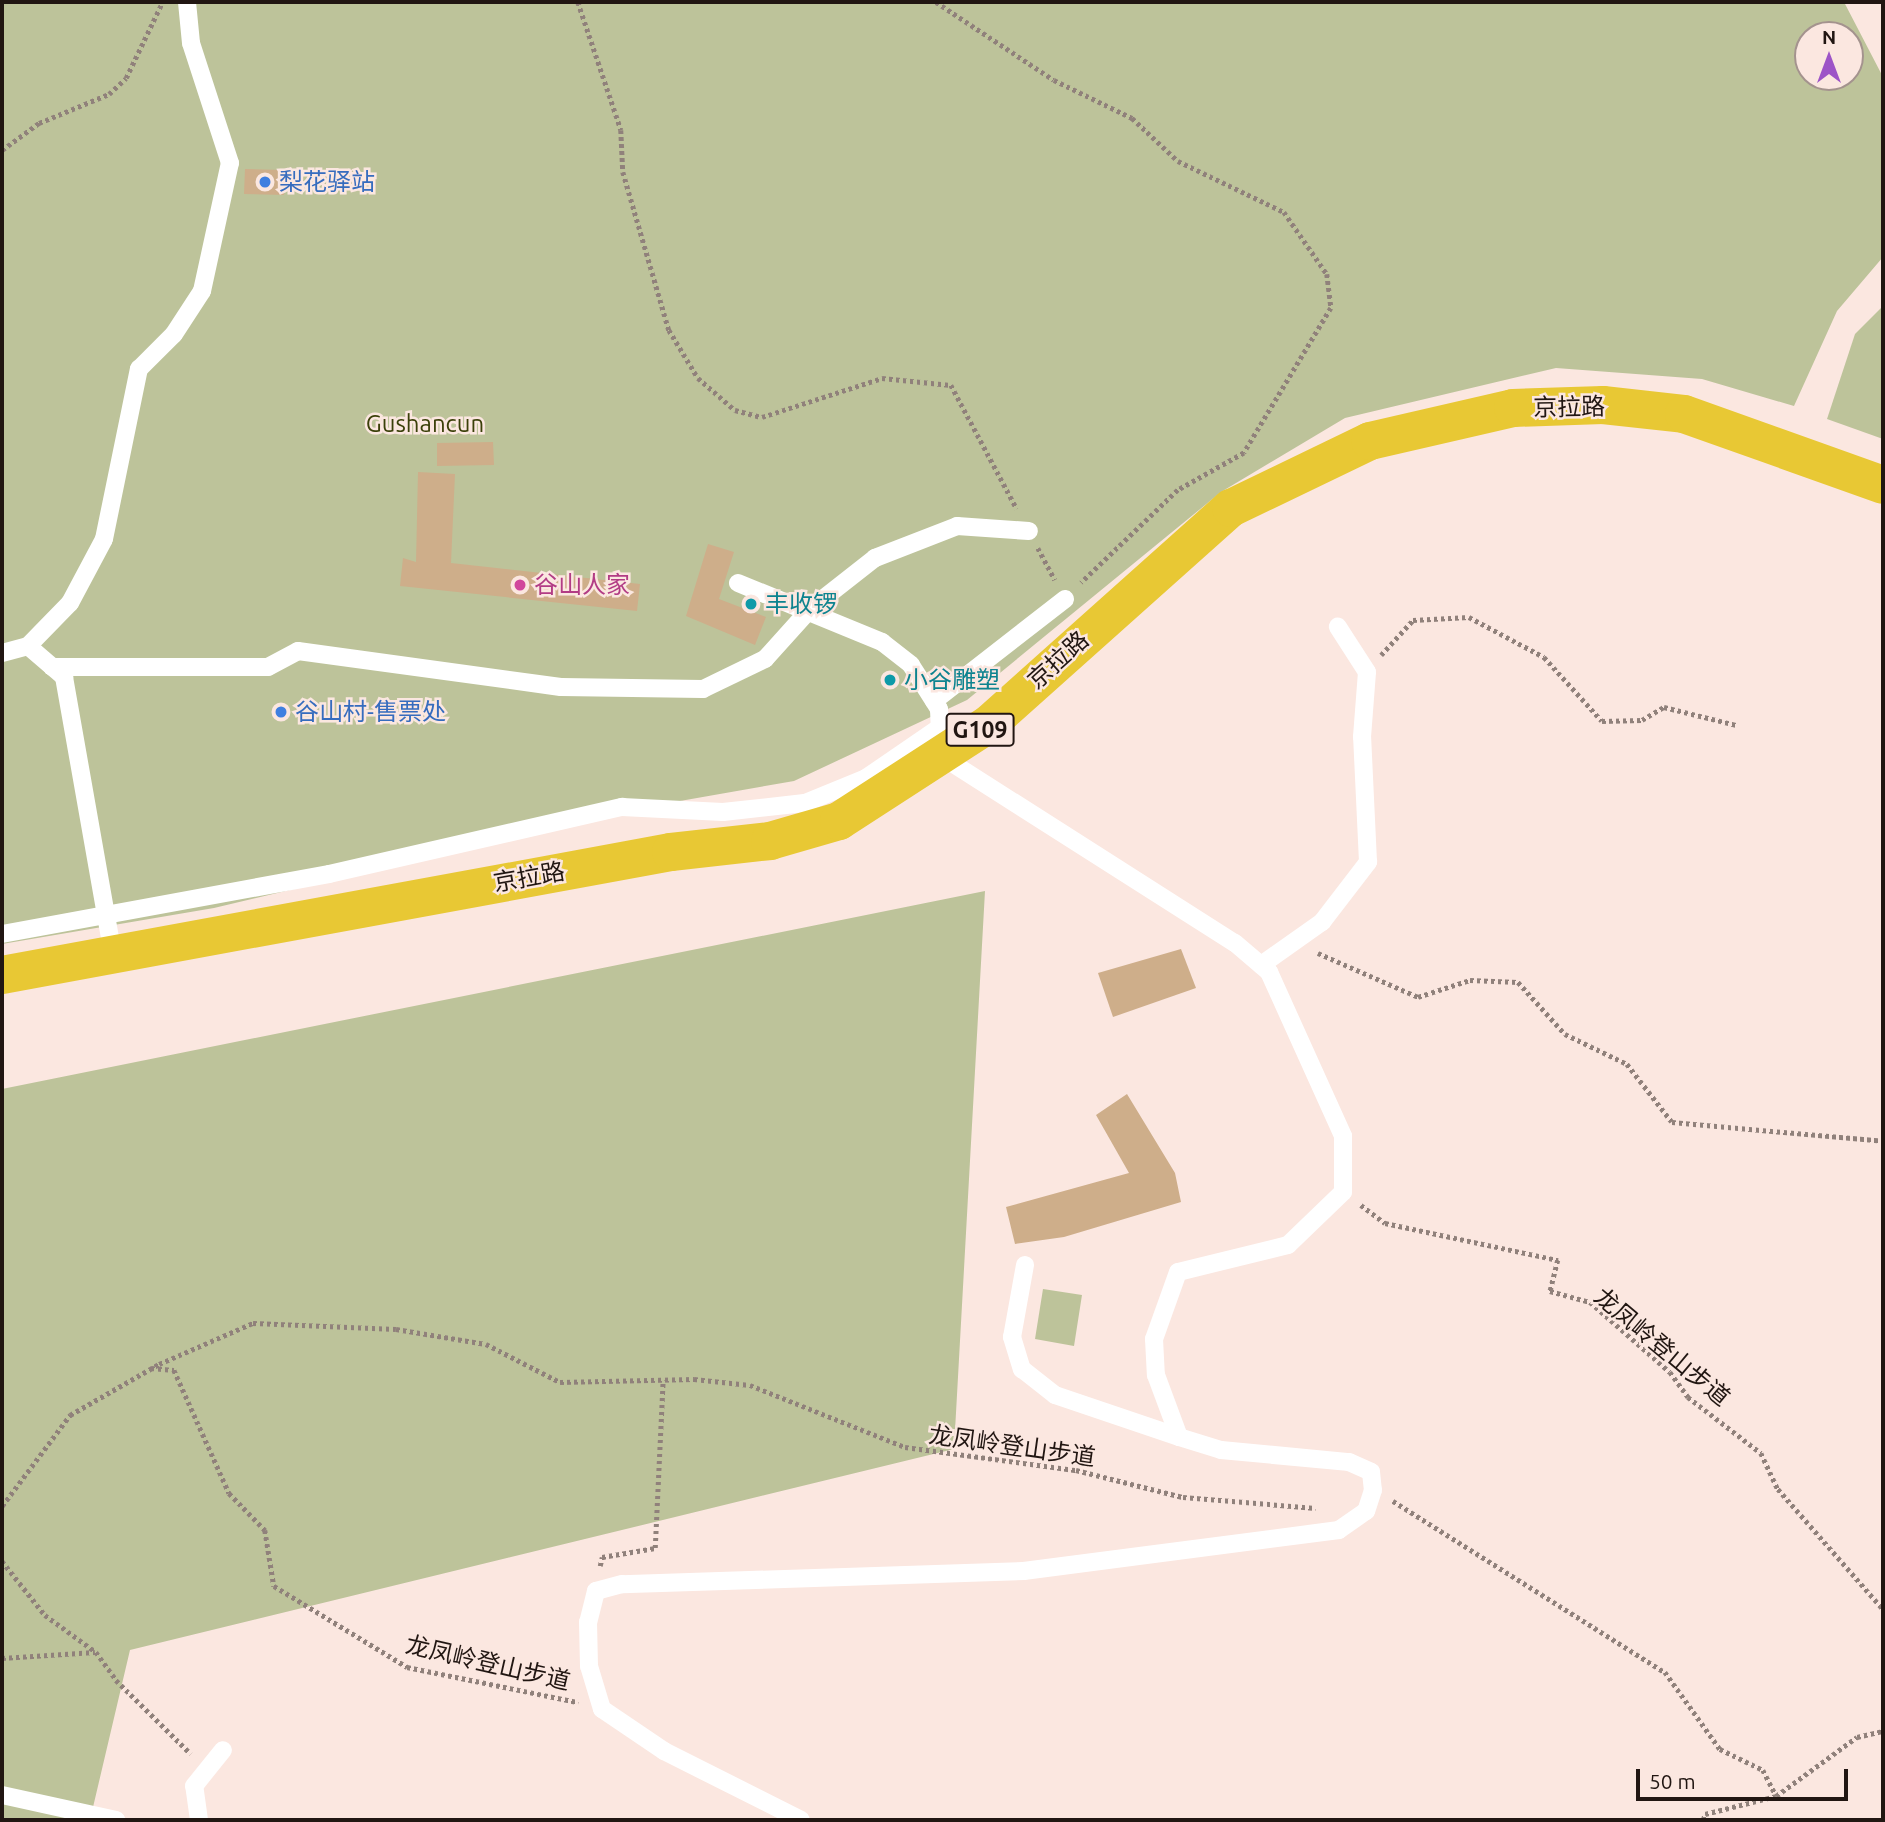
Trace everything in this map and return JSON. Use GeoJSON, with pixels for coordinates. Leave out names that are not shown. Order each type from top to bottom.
{"type":"FeatureCollection","features":[{"type":"Feature","properties":{"kind":"highway","name":"京拉路"},"geometry":{"type":"LineString","coordinates":[[2,975],[110,937],[658,854],[770,841],[838,821],[940,742],[989,724],[1231,508],[1370,441],[1513,408],[1604,405],[1684,414],[1883,485]]}},
{"type":"Feature","properties":{"kind":"lane"},"geometry":{"type":"LineString","coordinates":[[2,653],[28,646],[70,603],[104,539],[139,369],[174,334],[202,291],[230,163],[191,43],[187,2]]}},
{"type":"Feature","properties":{"kind":"lane"},"geometry":{"type":"LineString","coordinates":[[52,667],[268,667],[298,651],[561,687],[703,689],[765,659],[810,609],[875,558],[957,526],[1029,531]]}},
{"type":"Feature","properties":{"kind":"lane"},"geometry":{"type":"LineString","coordinates":[[738,583],[810,609],[882,642],[911,665],[934,701],[940,742],[1261,965],[1343,1136],[1343,1192],[1288,1245],[1178,1272],[1154,1339],[1156,1375],[1180,1437]]}},
{"type":"Feature","properties":{"kind":"lane"},"geometry":{"type":"LineString","coordinates":[[934,701],[1065,599]]}},
{"type":"Feature","properties":{"kind":"lane"},"geometry":{"type":"LineString","coordinates":[[1261,965],[1322,922],[1368,862],[1362,737],[1367,672],[1338,627]]}},
{"type":"Feature","properties":{"kind":"lane"},"geometry":{"type":"LineString","coordinates":[[28,646],[64,677],[110,937]]}},
{"type":"Feature","properties":{"kind":"lane"},"geometry":{"type":"LineString","coordinates":[[2,934],[110,937],[622,807],[723,812],[806,803],[866,778],[940,742]]}},
{"type":"Feature","properties":{"kind":"lane"},"geometry":{"type":"LineString","coordinates":[[801,1820],[664,1751],[602,1709],[589,1666],[588,1622],[596,1591],[622,1584],[1024,1571],[1339,1530],[1366,1511],[1373,1490],[1371,1472],[1349,1462],[1221,1450],[1055,1395],[1022,1369],[1012,1337],[1025,1265]]}},
{"type":"Feature","properties":{"kind":"lane"},"geometry":{"type":"LineString","coordinates":[[199,1820],[194,1786],[223,1750]]}},
{"type":"Feature","properties":{"kind":"lane"},"geometry":{"type":"LineString","coordinates":[[2,1795],[116,1820]]}},
{"type":"Feature","properties":{"kind":"path"},"geometry":{"type":"LineString","coordinates":[[2,150],[39,123],[109,94],[126,78],[163,2]]}},
{"type":"Feature","properties":{"kind":"path"},"geometry":{"type":"LineString","coordinates":[[578,2],[621,130],[623,172],[669,330],[698,378],[736,411],[762,417],[882,378],[951,384],[1065,599],[1178,490],[1244,453],[1331,308],[1327,274],[1284,212],[1178,160],[1132,118],[1054,80],[936,2]]}},
{"type":"Feature","properties":{"kind":"path"},"geometry":{"type":"LineString","coordinates":[[1367,672],[1413,620],[1469,617],[1544,657],[1602,721],[1642,720],[1664,707],[1735,725]]}},
{"type":"Feature","properties":{"kind":"path"},"geometry":{"type":"LineString","coordinates":[[1294,942],[1418,997],[1470,980],[1518,982],[1565,1034],[1627,1064],[1672,1122],[1883,1141]]}},
{"type":"Feature","properties":{"kind":"path","name":"龙凤岭登山步道"},"geometry":{"type":"LineString","coordinates":[[1343,1192],[1385,1223],[1558,1260],[1550,1291],[1590,1302],[1670,1372],[1688,1397],[1761,1453],[1778,1489],[1883,1609]]}},
{"type":"Feature","properties":{"kind":"path","name":"龙凤岭登山步道"},"geometry":{"type":"LineString","coordinates":[[2,1506],[70,1415],[151,1368],[253,1323],[396,1329],[486,1344],[560,1382],[663,1380],[750,1385],[905,1447],[985,1463],[1076,1470],[1184,1497],[1366,1511]]}},
{"type":"Feature","properties":{"kind":"path","name":"龙凤岭登山步道"},"geometry":{"type":"LineString","coordinates":[[151,1368],[174,1370],[229,1493],[265,1530],[274,1586],[407,1667],[602,1709]]}},
{"type":"Feature","properties":{"kind":"path"},"geometry":{"type":"LineString","coordinates":[[596,1591],[602,1557],[655,1548],[663,1380]]}},
{"type":"Feature","properties":{"kind":"path"},"geometry":{"type":"LineString","coordinates":[[1373,1490],[1665,1672],[1720,1749],[1763,1770],[1776,1796]]}},
{"type":"Feature","properties":{"kind":"path"},"geometry":{"type":"LineString","coordinates":[[2,1561],[45,1615],[96,1652],[116,1680],[207,1770]]}},
{"type":"Feature","properties":{"kind":"path"},"geometry":{"type":"LineString","coordinates":[[2,1658],[96,1652]]}},
{"type":"Feature","properties":{"kind":"path"},"geometry":{"type":"LineString","coordinates":[[1703,1820],[1705,1814],[1776,1796],[1857,1737],[1883,1731]]}},
{"type":"Feature","properties":{"kind":"green space","name":"Gushancun"},"geometry":{"type":"Polygon","coordinates":[[[2,2],[1844,2],[1854,21],[1794,21],[1794,91],[1864,91],[1864,40],[1883,77],[1883,257],[1837,311],[1794,406],[1702,379],[1556,368],[1345,418],[1221,492],[967,700],[794,781],[623,811],[214,908],[2,944],[2,2]]]}},
{"type":"Feature","properties":{"kind":"green space"},"geometry":{"type":"Polygon","coordinates":[[[1883,306],[1883,439],[1827,419],[1855,334],[1883,306]]]}},
{"type":"Feature","properties":{"kind":"green space"},"geometry":{"type":"Polygon","coordinates":[[[985,891],[954,1449],[130,1650],[90,1820],[2,1820],[2,1089],[985,891]]]}},
{"type":"Feature","properties":{"kind":"green space"},"geometry":{"type":"Polygon","coordinates":[[[1043,1289],[1082,1295],[1074,1346],[1035,1339],[1043,1289]]]}},
{"type":"Feature","properties":{"kind":"building","name":"梨花驿站"},"geometry":{"type":"Polygon","coordinates":[[[245,169],[285,170],[284,195],[244,194],[245,169]]]}},
{"type":"Feature","properties":{"kind":"building"},"geometry":{"type":"Polygon","coordinates":[[[493,442],[494,465],[437,466],[437,443],[493,442]]]}},
{"type":"Feature","properties":{"kind":"building","name":"谷山人家"},"geometry":{"type":"Polygon","coordinates":[[[418,472],[455,474],[451,563],[640,584],[637,611],[400,586],[403,558],[416,562],[418,472]]]}},
{"type":"Feature","properties":{"kind":"building"},"geometry":{"type":"Polygon","coordinates":[[[708,544],[734,552],[719,599],[766,617],[755,645],[686,616],[708,544]]]}},
{"type":"Feature","properties":{"kind":"building"},"geometry":{"type":"Polygon","coordinates":[[[1181,949],[1196,988],[1113,1017],[1098,973],[1181,949]]]}},
{"type":"Feature","properties":{"kind":"building"},"geometry":{"type":"Polygon","coordinates":[[[1127,1094],[1175,1173],[1181,1202],[1064,1237],[1015,1244],[1006,1207],[1129,1173],[1096,1115],[1127,1094]]]}},
{"type":"Feature","properties":{"kind":"place","name":"梨花驿站"},"geometry":{"type":"Point","coordinates":[265,182]}},
{"type":"Feature","properties":{"kind":"place","name":"谷山人家"},"geometry":{"type":"Point","coordinates":[520,585]}},
{"type":"Feature","properties":{"kind":"place","name":"丰收锣"},"geometry":{"type":"Point","coordinates":[751,604]}},
{"type":"Feature","properties":{"kind":"place","name":"小谷雕塑"},"geometry":{"type":"Point","coordinates":[890,680]}},
{"type":"Feature","properties":{"kind":"place","name":"谷山村-售票处"},"geometry":{"type":"Point","coordinates":[281,712]}}]}
